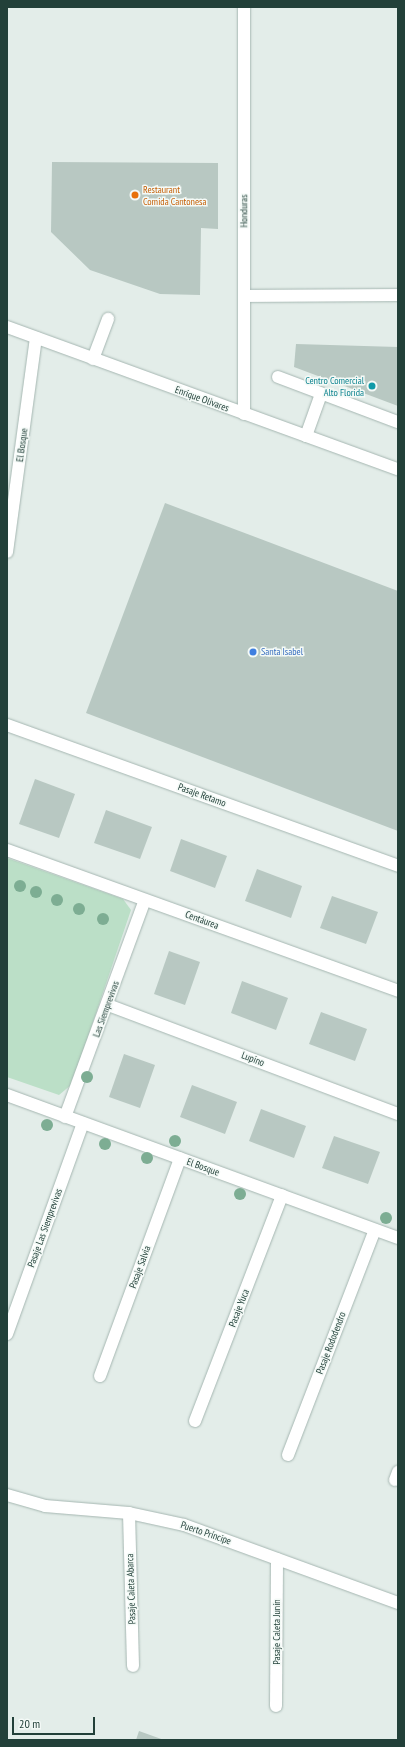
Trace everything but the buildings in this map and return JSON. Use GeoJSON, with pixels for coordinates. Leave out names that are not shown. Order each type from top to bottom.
{"type":"FeatureCollection","features":[{"type":"Feature","properties":{"kind":"street","name":"Honduras"},"geometry":{"type":"LineString","coordinates":[[244,7],[244,414]]}},
{"type":"Feature","properties":{"kind":"street"},"geometry":{"type":"LineString","coordinates":[[244,296],[398,295]]}},
{"type":"Feature","properties":{"kind":"street"},"geometry":{"type":"LineString","coordinates":[[93,359],[108,319]]}},
{"type":"Feature","properties":{"kind":"street","name":"Enrique Olivares"},"geometry":{"type":"LineString","coordinates":[[7,327],[398,469]]}},
{"type":"Feature","properties":{"kind":"street","name":"El Bosque"},"geometry":{"type":"LineString","coordinates":[[7,552],[12,476],[36,338]]}},
{"type":"Feature","properties":{"kind":"street"},"geometry":{"type":"LineString","coordinates":[[278,377],[398,422]]}},
{"type":"Feature","properties":{"kind":"street"},"geometry":{"type":"LineString","coordinates":[[306,436],[321,394]]}},
{"type":"Feature","properties":{"kind":"street","name":"Pasaje Retamo"},"geometry":{"type":"LineString","coordinates":[[7,725],[398,866]]}},
{"type":"Feature","properties":{"kind":"street","name":"Centáurea"},"geometry":{"type":"LineString","coordinates":[[7,850],[398,991]]}},
{"type":"Feature","properties":{"kind":"street","name":"Las Siemprevivas"},"geometry":{"type":"LineString","coordinates":[[65,1116],[108,1005],[145,900]]}},
{"type":"Feature","properties":{"kind":"street","name":"Lupino"},"geometry":{"type":"LineString","coordinates":[[108,1005],[398,1114]]}},
{"type":"Feature","properties":{"kind":"street","name":"El Bosque"},"geometry":{"type":"LineString","coordinates":[[7,1095],[398,1238]]}},
{"type":"Feature","properties":{"kind":"street","name":"Pasaje Las Siemprevivas"},"geometry":{"type":"LineString","coordinates":[[7,1334],[83,1123]]}},
{"type":"Feature","properties":{"kind":"street","name":"Pasaje Salvia"},"geometry":{"type":"LineString","coordinates":[[100,1376],[180,1158]]}},
{"type":"Feature","properties":{"kind":"street","name":"Pasaje Yuca"},"geometry":{"type":"LineString","coordinates":[[195,1421],[282,1195]]}},
{"type":"Feature","properties":{"kind":"street","name":"Pasaje Rododendro"},"geometry":{"type":"LineString","coordinates":[[288,1456],[374,1230]]}},
{"type":"Feature","properties":{"kind":"street","name":"Puerto Príncipe"},"geometry":{"type":"LineString","coordinates":[[7,1495],[45,1506],[70,1510],[129,1513],[184,1525],[398,1603]]}},
{"type":"Feature","properties":{"kind":"street","name":"Pasaje Caleta Abarca"},"geometry":{"type":"LineString","coordinates":[[129,1513],[133,1666]]}},
{"type":"Feature","properties":{"kind":"street","name":"Pasaje Caleta Junín"},"geometry":{"type":"LineString","coordinates":[[276,1706],[277,1559]]}},
{"type":"Feature","properties":{"kind":"green space"},"geometry":{"type":"Polygon","coordinates":[[[7,858],[123,899],[131,910],[74,1078],[71,1085],[59,1095],[7,1077],[7,858]]]}},
{"type":"Feature","properties":{"kind":"place","name":"Restaurant Comida Cantonesa"},"geometry":{"type":"Point","coordinates":[135,195]}},
{"type":"Feature","properties":{"kind":"place","name":"Centro Comercial Alto Florida"},"geometry":{"type":"Point","coordinates":[372,386]}},
{"type":"Feature","properties":{"kind":"place","name":"Santa Isabel"},"geometry":{"type":"Point","coordinates":[253,652]}}]}
